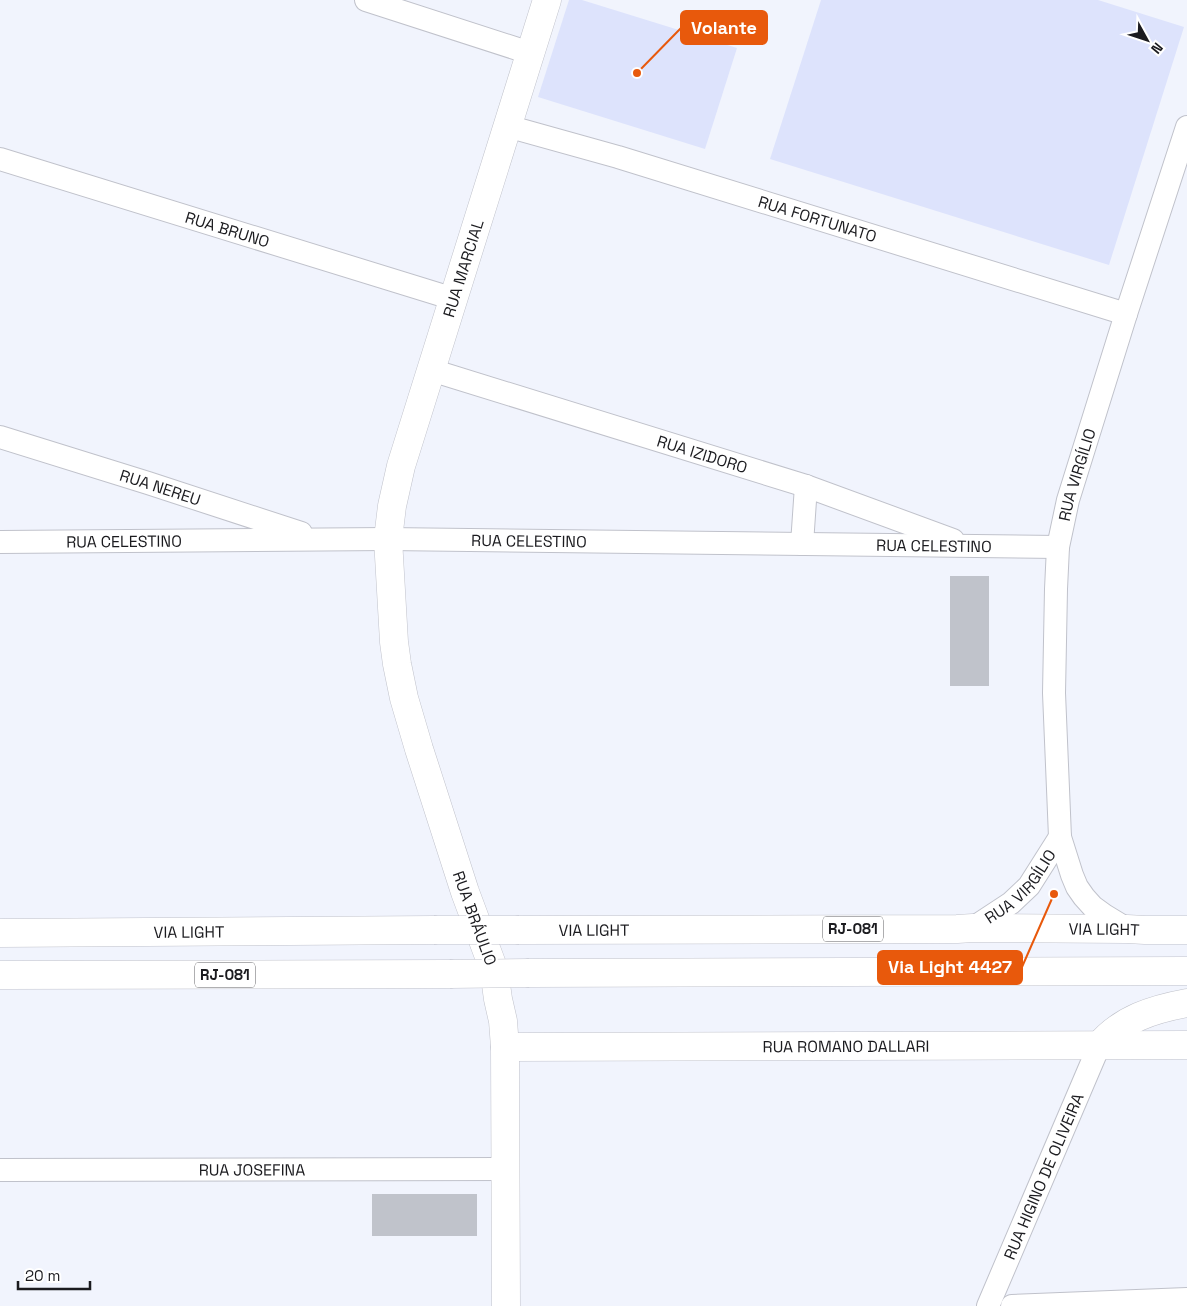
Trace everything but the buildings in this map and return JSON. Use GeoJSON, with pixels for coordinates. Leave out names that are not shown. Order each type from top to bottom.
{"type":"FeatureCollection","features":[{"type":"Feature","properties":{"kind":"main road","name":"RUA MARCIAL"},"geometry":{"type":"LineString","coordinates":[[388,539],[392,506],[401,466],[547,0]]}},
{"type":"Feature","properties":{"kind":"main road","name":"RUA BRÁULIO"},"geometry":{"type":"LineString","coordinates":[[388,539],[394,642],[404,698],[465,892],[494,970],[498,999],[504,1021],[506,1306]]}},
{"type":"Feature","properties":{"kind":"main road","name":"VIA LIGHT"},"geometry":{"type":"LineString","coordinates":[[0,933],[973,928],[1187,930]]}},
{"type":"Feature","properties":{"kind":"main road","name":"RJ-081"},"geometry":{"type":"LineString","coordinates":[[0,975],[1187,971]]}},
{"type":"Feature","properties":{"kind":"main road"},"geometry":{"type":"LineString","coordinates":[[1099,1046],[1106,1037],[1129,1021],[1161,1008],[1187,1002]]}},
{"type":"Feature","properties":{"kind":"main road","name":"RUA ROMANO DALLARI"},"geometry":{"type":"LineString","coordinates":[[505,1047],[1187,1046]]}},
{"type":"Feature","properties":{"kind":"street"},"geometry":{"type":"LineString","coordinates":[[366,0],[530,53]]}},
{"type":"Feature","properties":{"kind":"street","name":"RUA FORTUNATO"},"geometry":{"type":"LineString","coordinates":[[507,126],[618,157],[1126,314]]}},
{"type":"Feature","properties":{"kind":"street","name":"RUA VIRGÍLIO"},"geometry":{"type":"LineString","coordinates":[[1128,929],[1093,907],[1084,897],[1072,875],[1060,837],[1054,694],[1058,547],[1068,500],[1187,127]]}},
{"type":"Feature","properties":{"kind":"street","name":"RUA BRUNO"},"geometry":{"type":"LineString","coordinates":[[0,158],[454,299]]}},
{"type":"Feature","properties":{"kind":"street","name":"RUA IZIDORO"},"geometry":{"type":"LineString","coordinates":[[431,370],[806,486],[970,546]]}},
{"type":"Feature","properties":{"kind":"street","name":"RUA NEREU"},"geometry":{"type":"LineString","coordinates":[[0,437],[319,539]]}},
{"type":"Feature","properties":{"kind":"street"},"geometry":{"type":"LineString","coordinates":[[802,544],[806,486]]}},
{"type":"Feature","properties":{"kind":"street","name":"RUA CELESTINO"},"geometry":{"type":"LineString","coordinates":[[0,542],[388,539],[1058,547]]}},
{"type":"Feature","properties":{"kind":"street","name":"RUA VIRGÍLIO"},"geometry":{"type":"LineString","coordinates":[[973,928],[1011,902],[1029,886],[1060,837]]}},
{"type":"Feature","properties":{"kind":"street","name":"RUA HIGINO DE OLIVEIRA"},"geometry":{"type":"LineString","coordinates":[[988,1306],[1099,1046]]}},
{"type":"Feature","properties":{"kind":"street","name":"RUA JOSEFINA"},"geometry":{"type":"LineString","coordinates":[[0,1170],[505,1168]]}},
{"type":"Feature","properties":{"kind":"street"},"geometry":{"type":"LineString","coordinates":[[1012,1306],[1187,1299]]}},
{"type":"Feature","properties":{"kind":"shaded area"},"geometry":{"type":"Polygon","coordinates":[[[569,0],[582,0],[737,48],[705,149],[538,97],[569,0]]]}},
{"type":"Feature","properties":{"kind":"shaded area"},"geometry":{"type":"Polygon","coordinates":[[[821,0],[1098,0],[1184,27],[1109,265],[770,159],[821,0]]]}},
{"type":"Feature","properties":{"kind":"place","name":"Volante"},"geometry":{"type":"Point","coordinates":[637,73]}},
{"type":"Feature","properties":{"kind":"place","name":"Via Light 4427"},"geometry":{"type":"Point","coordinates":[1054,894]}}]}
